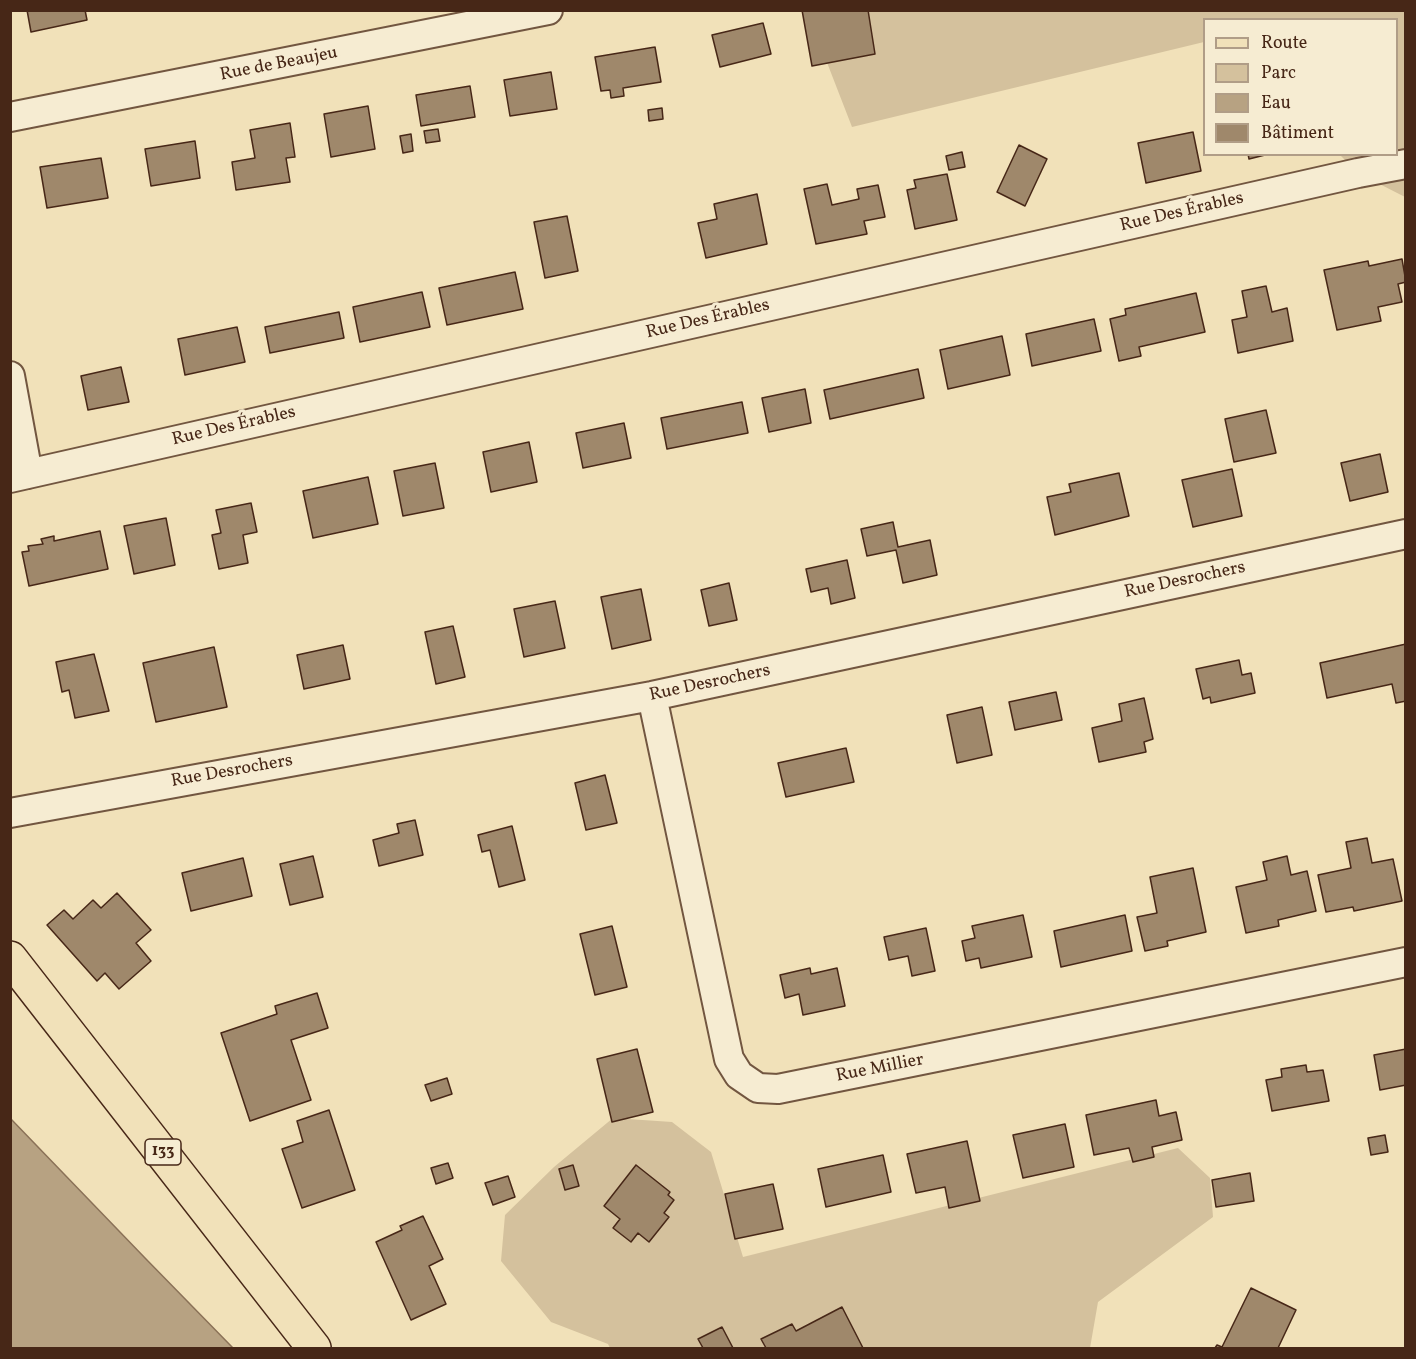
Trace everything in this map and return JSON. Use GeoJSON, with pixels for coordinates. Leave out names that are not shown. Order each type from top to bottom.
{"type":"FeatureCollection","features":[{"type":"Feature","properties":{"kind":"main road","name":"133"},"geometry":{"type":"LineString","coordinates":[[10,958],[314,1348]]}},
{"type":"Feature","properties":{"kind":"street","name":"Rue de Beaujeu"},"geometry":{"type":"LineString","coordinates":[[10,117],[516,14],[548,10]]}},
{"type":"Feature","properties":{"kind":"street","name":"Rue Des Érables"},"geometry":{"type":"LineString","coordinates":[[19,476],[1335,178],[1406,164]]}},
{"type":"Feature","properties":{"kind":"street"},"geometry":{"type":"LineString","coordinates":[[10,376],[19,476]]}},
{"type":"Feature","properties":{"kind":"street","name":"Rue Desrochers"},"geometry":{"type":"LineString","coordinates":[[10,813],[652,696],[1406,534]]}},
{"type":"Feature","properties":{"kind":"street","name":"Rue Millier"},"geometry":{"type":"LineString","coordinates":[[652,696],[729,1059],[739,1075],[758,1088],[778,1089],[1406,962]]}},
{"type":"Feature","properties":{"kind":"green space"},"geometry":{"type":"Polygon","coordinates":[[[807,11],[1405,11],[1405,197],[1358,173],[1341,156],[1398,156],[1398,18],[1203,18],[1203,42],[852,127],[807,11]]]}},
{"type":"Feature","properties":{"kind":"green space"},"geometry":{"type":"Polygon","coordinates":[[[613,1118],[672,1122],[711,1152],[743,1257],[1178,1148],[1210,1178],[1213,1217],[1098,1302],[1090,1348],[610,1348],[608,1344],[551,1322],[501,1261],[505,1215],[554,1167],[613,1118]]]}},
{"type":"Feature","properties":{"kind":"water"},"geometry":{"type":"Polygon","coordinates":[[[10,1118],[145,1258],[233,1348],[11,1348],[10,1118]]]}},
{"type":"Feature","properties":{"kind":"building"},"geometry":{"type":"Polygon","coordinates":[[[27,10],[85,10],[87,20],[31,32],[27,10]]]}},
{"type":"Feature","properties":{"kind":"building"},"geometry":{"type":"Polygon","coordinates":[[[802,10],[868,10],[875,54],[812,66],[802,10]]]}},
{"type":"Feature","properties":{"kind":"building"},"geometry":{"type":"Polygon","coordinates":[[[763,23],[771,54],[720,67],[712,35],[763,23]]]}},
{"type":"Feature","properties":{"kind":"building"},"geometry":{"type":"Polygon","coordinates":[[[655,47],[661,82],[623,88],[624,96],[611,98],[610,90],[601,91],[595,57],[655,47]]]}},
{"type":"Feature","properties":{"kind":"building"},"geometry":{"type":"Polygon","coordinates":[[[551,72],[557,109],[510,116],[504,80],[551,72]]]}},
{"type":"Feature","properties":{"kind":"building"},"geometry":{"type":"Polygon","coordinates":[[[470,86],[475,117],[421,126],[416,95],[470,86]]]}},
{"type":"Feature","properties":{"kind":"building"},"geometry":{"type":"Polygon","coordinates":[[[368,106],[375,149],[331,157],[324,114],[368,106]]]}},
{"type":"Feature","properties":{"kind":"building"},"geometry":{"type":"Polygon","coordinates":[[[662,108],[663,119],[649,121],[648,110],[662,108]]]}},
{"type":"Feature","properties":{"kind":"building"},"geometry":{"type":"Polygon","coordinates":[[[290,123],[295,157],[286,158],[290,182],[236,190],[232,162],[255,158],[250,130],[290,123]]]}},
{"type":"Feature","properties":{"kind":"building"},"geometry":{"type":"Polygon","coordinates":[[[438,129],[440,141],[426,143],[424,131],[438,129]]]}},
{"type":"Feature","properties":{"kind":"building"},"geometry":{"type":"Polygon","coordinates":[[[1193,132],[1201,171],[1146,183],[1138,143],[1193,132]]]}},
{"type":"Feature","properties":{"kind":"building"},"geometry":{"type":"Polygon","coordinates":[[[411,134],[413,151],[403,153],[400,136],[411,134]]]}},
{"type":"Feature","properties":{"kind":"building"},"geometry":{"type":"Polygon","coordinates":[[[195,141],[200,178],[151,186],[145,149],[195,141]]]}},
{"type":"Feature","properties":{"kind":"building"},"geometry":{"type":"Polygon","coordinates":[[[1019,145],[1047,159],[1025,206],[997,192],[1019,145]]]}},
{"type":"Feature","properties":{"kind":"building"},"geometry":{"type":"Polygon","coordinates":[[[962,152],[965,167],[949,170],[946,156],[962,152]]]}},
{"type":"Feature","properties":{"kind":"building"},"geometry":{"type":"Polygon","coordinates":[[[101,158],[108,198],[47,208],[40,167],[101,158]]]}},
{"type":"Feature","properties":{"kind":"building"},"geometry":{"type":"Polygon","coordinates":[[[947,174],[957,220],[915,229],[907,190],[916,188],[914,180],[947,174]]]}},
{"type":"Feature","properties":{"kind":"building"},"geometry":{"type":"Polygon","coordinates":[[[827,184],[832,205],[859,199],[857,189],[878,185],[885,217],[864,221],[867,234],[816,244],[804,189],[827,184]]]}},
{"type":"Feature","properties":{"kind":"building"},"geometry":{"type":"Polygon","coordinates":[[[757,194],[767,244],[706,258],[698,223],[717,219],[714,204],[757,194]]]}},
{"type":"Feature","properties":{"kind":"building"},"geometry":{"type":"Polygon","coordinates":[[[567,216],[578,271],[545,278],[534,222],[567,216]]]}},
{"type":"Feature","properties":{"kind":"building"},"geometry":{"type":"Polygon","coordinates":[[[1402,259],[1406,282],[1398,284],[1402,302],[1378,307],[1381,321],[1337,330],[1324,270],[1368,261],[1369,266],[1402,259]]]}},
{"type":"Feature","properties":{"kind":"building"},"geometry":{"type":"Polygon","coordinates":[[[515,272],[523,309],[447,325],[439,288],[515,272]]]}},
{"type":"Feature","properties":{"kind":"building"},"geometry":{"type":"Polygon","coordinates":[[[1266,286],[1272,312],[1287,308],[1293,341],[1238,353],[1232,320],[1247,317],[1242,291],[1266,286]]]}},
{"type":"Feature","properties":{"kind":"building"},"geometry":{"type":"Polygon","coordinates":[[[422,292],[430,327],[360,342],[353,307],[422,292]]]}},
{"type":"Feature","properties":{"kind":"building"},"geometry":{"type":"Polygon","coordinates":[[[1196,293],[1205,332],[1139,347],[1141,356],[1119,361],[1110,319],[1126,315],[1125,309],[1196,293]]]}},
{"type":"Feature","properties":{"kind":"building"},"geometry":{"type":"Polygon","coordinates":[[[339,312],[344,338],[270,353],[265,327],[339,312]]]}},
{"type":"Feature","properties":{"kind":"building"},"geometry":{"type":"Polygon","coordinates":[[[1094,319],[1101,351],[1032,366],[1026,334],[1094,319]]]}},
{"type":"Feature","properties":{"kind":"building"},"geometry":{"type":"Polygon","coordinates":[[[237,327],[245,362],[185,375],[178,339],[237,327]]]}},
{"type":"Feature","properties":{"kind":"building"},"geometry":{"type":"Polygon","coordinates":[[[1002,336],[1010,375],[948,389],[940,350],[1002,336]]]}},
{"type":"Feature","properties":{"kind":"building"},"geometry":{"type":"Polygon","coordinates":[[[121,367],[129,402],[88,410],[81,376],[121,367]]]}},
{"type":"Feature","properties":{"kind":"building"},"geometry":{"type":"Polygon","coordinates":[[[918,369],[924,398],[830,419],[824,390],[918,369]]]}},
{"type":"Feature","properties":{"kind":"building"},"geometry":{"type":"Polygon","coordinates":[[[805,389],[811,423],[769,432],[762,398],[805,389]]]}},
{"type":"Feature","properties":{"kind":"building"},"geometry":{"type":"Polygon","coordinates":[[[742,402],[748,433],[667,449],[661,418],[742,402]]]}},
{"type":"Feature","properties":{"kind":"building"},"geometry":{"type":"Polygon","coordinates":[[[1266,410],[1276,453],[1234,462],[1225,419],[1266,410]]]}},
{"type":"Feature","properties":{"kind":"building"},"geometry":{"type":"Polygon","coordinates":[[[624,423],[631,458],[583,468],[576,433],[624,423]]]}},
{"type":"Feature","properties":{"kind":"building"},"geometry":{"type":"Polygon","coordinates":[[[529,442],[537,482],[491,492],[483,452],[529,442]]]}},
{"type":"Feature","properties":{"kind":"building"},"geometry":{"type":"Polygon","coordinates":[[[1380,454],[1388,492],[1350,501],[1341,463],[1380,454]]]}},
{"type":"Feature","properties":{"kind":"building"},"geometry":{"type":"Polygon","coordinates":[[[435,463],[444,508],[403,516],[394,471],[435,463]]]}},
{"type":"Feature","properties":{"kind":"building"},"geometry":{"type":"Polygon","coordinates":[[[1232,469],[1242,516],[1193,527],[1182,480],[1232,469]]]}},
{"type":"Feature","properties":{"kind":"building"},"geometry":{"type":"Polygon","coordinates":[[[1119,473],[1129,516],[1055,535],[1047,497],[1071,492],[1069,484],[1119,473]]]}},
{"type":"Feature","properties":{"kind":"building"},"geometry":{"type":"Polygon","coordinates":[[[368,477],[378,524],[313,538],[303,491],[368,477]]]}},
{"type":"Feature","properties":{"kind":"building"},"geometry":{"type":"Polygon","coordinates":[[[251,503],[257,532],[243,535],[248,563],[219,569],[212,535],[221,533],[216,510],[251,503]]]}},
{"type":"Feature","properties":{"kind":"building"},"geometry":{"type":"Polygon","coordinates":[[[166,518],[175,565],[134,574],[124,526],[166,518]]]}},
{"type":"Feature","properties":{"kind":"building"},"geometry":{"type":"Polygon","coordinates":[[[893,522],[898,547],[930,540],[937,575],[903,583],[896,550],[867,556],[861,529],[893,522]]]}},
{"type":"Feature","properties":{"kind":"building"},"geometry":{"type":"Polygon","coordinates":[[[100,531],[108,569],[29,586],[22,552],[29,551],[28,546],[43,544],[41,539],[54,536],[54,541],[100,531]]]}},
{"type":"Feature","properties":{"kind":"building"},"geometry":{"type":"Polygon","coordinates":[[[847,560],[855,598],[831,604],[828,588],[811,592],[806,569],[847,560]]]}},
{"type":"Feature","properties":{"kind":"building"},"geometry":{"type":"Polygon","coordinates":[[[729,583],[737,620],[709,626],[701,590],[729,583]]]}},
{"type":"Feature","properties":{"kind":"building"},"geometry":{"type":"Polygon","coordinates":[[[641,589],[651,640],[612,649],[601,597],[641,589]]]}},
{"type":"Feature","properties":{"kind":"building"},"geometry":{"type":"Polygon","coordinates":[[[555,601],[565,648],[524,657],[514,609],[555,601]]]}},
{"type":"Feature","properties":{"kind":"building"},"geometry":{"type":"Polygon","coordinates":[[[453,626],[465,677],[436,684],[425,632],[453,626]]]}},
{"type":"Feature","properties":{"kind":"building"},"geometry":{"type":"Polygon","coordinates":[[[1406,644],[1406,701],[1396,703],[1392,684],[1327,698],[1320,663],[1406,644]]]}},
{"type":"Feature","properties":{"kind":"building"},"geometry":{"type":"Polygon","coordinates":[[[343,645],[350,679],[304,689],[297,655],[343,645]]]}},
{"type":"Feature","properties":{"kind":"building"},"geometry":{"type":"Polygon","coordinates":[[[214,647],[227,707],[156,722],[143,663],[214,647]]]}},
{"type":"Feature","properties":{"kind":"building"},"geometry":{"type":"Polygon","coordinates":[[[94,654],[109,711],[75,718],[69,690],[62,692],[56,662],[94,654]]]}},
{"type":"Feature","properties":{"kind":"building"},"geometry":{"type":"Polygon","coordinates":[[[1239,660],[1242,675],[1251,673],[1255,693],[1211,703],[1210,697],[1203,699],[1196,669],[1239,660]]]}},
{"type":"Feature","properties":{"kind":"building"},"geometry":{"type":"Polygon","coordinates":[[[1056,692],[1062,720],[1015,730],[1009,702],[1056,692]]]}},
{"type":"Feature","properties":{"kind":"building"},"geometry":{"type":"Polygon","coordinates":[[[1144,698],[1153,739],[1144,742],[1146,752],[1099,762],[1092,728],[1122,721],[1119,704],[1144,698]]]}},
{"type":"Feature","properties":{"kind":"building"},"geometry":{"type":"Polygon","coordinates":[[[982,707],[992,755],[957,763],[947,715],[982,707]]]}},
{"type":"Feature","properties":{"kind":"building"},"geometry":{"type":"Polygon","coordinates":[[[846,748],[854,782],[786,797],[778,763],[846,748]]]}},
{"type":"Feature","properties":{"kind":"building"},"geometry":{"type":"Polygon","coordinates":[[[605,775],[617,823],[586,830],[575,783],[605,775]]]}},
{"type":"Feature","properties":{"kind":"building"},"geometry":{"type":"Polygon","coordinates":[[[415,820],[423,855],[379,866],[373,840],[399,833],[397,824],[415,820]]]}},
{"type":"Feature","properties":{"kind":"building"},"geometry":{"type":"Polygon","coordinates":[[[512,826],[525,880],[499,887],[490,850],[482,852],[478,835],[512,826]]]}},
{"type":"Feature","properties":{"kind":"building"},"geometry":{"type":"Polygon","coordinates":[[[1367,838],[1372,863],[1393,859],[1402,901],[1354,911],[1353,907],[1326,912],[1318,875],[1351,868],[1346,842],[1367,838]]]}},
{"type":"Feature","properties":{"kind":"building"},"geometry":{"type":"Polygon","coordinates":[[[313,856],[323,897],[290,905],[280,864],[313,856]]]}},
{"type":"Feature","properties":{"kind":"building"},"geometry":{"type":"Polygon","coordinates":[[[1287,856],[1291,875],[1307,871],[1316,911],[1278,920],[1279,926],[1246,933],[1236,887],[1267,880],[1263,862],[1287,856]]]}},
{"type":"Feature","properties":{"kind":"building"},"geometry":{"type":"Polygon","coordinates":[[[243,858],[252,896],[191,911],[182,873],[243,858]]]}},
{"type":"Feature","properties":{"kind":"building"},"geometry":{"type":"Polygon","coordinates":[[[1193,868],[1206,932],[1167,941],[1168,946],[1145,951],[1137,917],[1157,913],[1150,877],[1193,868]]]}},
{"type":"Feature","properties":{"kind":"building"},"geometry":{"type":"Polygon","coordinates":[[[117,893],[151,930],[136,943],[151,961],[119,989],[105,973],[97,981],[47,925],[64,910],[73,919],[93,900],[101,908],[117,893]]]}},
{"type":"Feature","properties":{"kind":"building"},"geometry":{"type":"Polygon","coordinates":[[[1023,915],[1032,957],[981,968],[979,958],[966,961],[962,941],[975,938],[972,926],[1023,915]]]}},
{"type":"Feature","properties":{"kind":"building"},"geometry":{"type":"Polygon","coordinates":[[[1125,915],[1132,951],[1061,967],[1054,931],[1125,915]]]}},
{"type":"Feature","properties":{"kind":"building"},"geometry":{"type":"Polygon","coordinates":[[[612,926],[627,987],[595,995],[580,934],[612,926]]]}},
{"type":"Feature","properties":{"kind":"building"},"geometry":{"type":"Polygon","coordinates":[[[926,928],[935,971],[912,976],[908,956],[889,960],[884,937],[926,928]]]}},
{"type":"Feature","properties":{"kind":"building"},"geometry":{"type":"Polygon","coordinates":[[[810,968],[811,974],[837,968],[845,1006],[803,1015],[799,994],[785,998],[780,975],[810,968]]]}},
{"type":"Feature","properties":{"kind":"building"},"geometry":{"type":"Polygon","coordinates":[[[317,993],[328,1028],[291,1040],[311,1100],[250,1121],[221,1033],[277,1014],[275,1006],[317,993]]]}},
{"type":"Feature","properties":{"kind":"building"},"geometry":{"type":"Polygon","coordinates":[[[637,1049],[653,1112],[612,1122],[597,1059],[637,1049]]]}},
{"type":"Feature","properties":{"kind":"building"},"geometry":{"type":"Polygon","coordinates":[[[1406,1049],[1406,1085],[1380,1090],[1374,1055],[1406,1049]]]}},
{"type":"Feature","properties":{"kind":"building"},"geometry":{"type":"Polygon","coordinates":[[[1306,1065],[1307,1072],[1323,1070],[1329,1101],[1272,1111],[1266,1080],[1282,1077],[1281,1069],[1306,1065]]]}},
{"type":"Feature","properties":{"kind":"building"},"geometry":{"type":"Polygon","coordinates":[[[447,1078],[452,1094],[431,1101],[425,1085],[447,1078]]]}},
{"type":"Feature","properties":{"kind":"building"},"geometry":{"type":"Polygon","coordinates":[[[1156,1100],[1159,1116],[1176,1112],[1182,1140],[1152,1147],[1154,1157],[1133,1162],[1129,1148],[1094,1155],[1086,1115],[1156,1100]]]}},
{"type":"Feature","properties":{"kind":"building"},"geometry":{"type":"Polygon","coordinates":[[[329,1110],[355,1190],[302,1208],[282,1149],[303,1142],[297,1121],[329,1110]]]}},
{"type":"Feature","properties":{"kind":"building"},"geometry":{"type":"Polygon","coordinates":[[[1065,1124],[1074,1167],[1023,1178],[1013,1135],[1065,1124]]]}},
{"type":"Feature","properties":{"kind":"building"},"geometry":{"type":"Polygon","coordinates":[[[1385,1135],[1388,1152],[1371,1155],[1368,1138],[1385,1135]]]}},
{"type":"Feature","properties":{"kind":"building"},"geometry":{"type":"Polygon","coordinates":[[[967,1141],[980,1201],[949,1208],[945,1187],[916,1193],[907,1154],[967,1141]]]}},
{"type":"Feature","properties":{"kind":"building"},"geometry":{"type":"Polygon","coordinates":[[[883,1155],[891,1192],[826,1207],[818,1169],[883,1155]]]}},
{"type":"Feature","properties":{"kind":"building"},"geometry":{"type":"Polygon","coordinates":[[[448,1163],[453,1178],[436,1184],[431,1168],[448,1163]]]}},
{"type":"Feature","properties":{"kind":"building"},"geometry":{"type":"Polygon","coordinates":[[[573,1165],[579,1186],[565,1190],[559,1169],[573,1165]]]}},
{"type":"Feature","properties":{"kind":"building"},"geometry":{"type":"Polygon","coordinates":[[[636,1165],[670,1192],[668,1195],[674,1200],[664,1213],[669,1217],[649,1242],[638,1233],[631,1242],[613,1228],[620,1219],[604,1206],[636,1165]]]}},
{"type":"Feature","properties":{"kind":"building"},"geometry":{"type":"Polygon","coordinates":[[[1250,1173],[1254,1201],[1216,1207],[1212,1180],[1250,1173]]]}},
{"type":"Feature","properties":{"kind":"building"},"geometry":{"type":"Polygon","coordinates":[[[508,1176],[515,1197],[493,1205],[485,1183],[508,1176]]]}},
{"type":"Feature","properties":{"kind":"building"},"geometry":{"type":"Polygon","coordinates":[[[773,1184],[783,1229],[735,1239],[725,1194],[773,1184]]]}},
{"type":"Feature","properties":{"kind":"building"},"geometry":{"type":"Polygon","coordinates":[[[423,1216],[443,1259],[429,1266],[446,1304],[411,1320],[376,1242],[402,1230],[400,1226],[423,1216]]]}},
{"type":"Feature","properties":{"kind":"building"},"geometry":{"type":"Polygon","coordinates":[[[1251,1288],[1296,1310],[1278,1348],[1215,1348],[1217,1345],[1222,1347],[1251,1288]]]}},
{"type":"Feature","properties":{"kind":"building"},"geometry":{"type":"Polygon","coordinates":[[[842,1307],[863,1348],[766,1348],[761,1339],[792,1324],[796,1331],[842,1307]]]}},
{"type":"Feature","properties":{"kind":"building"},"geometry":{"type":"Polygon","coordinates":[[[722,1327],[733,1348],[703,1348],[698,1339],[722,1327]]]}}]}
